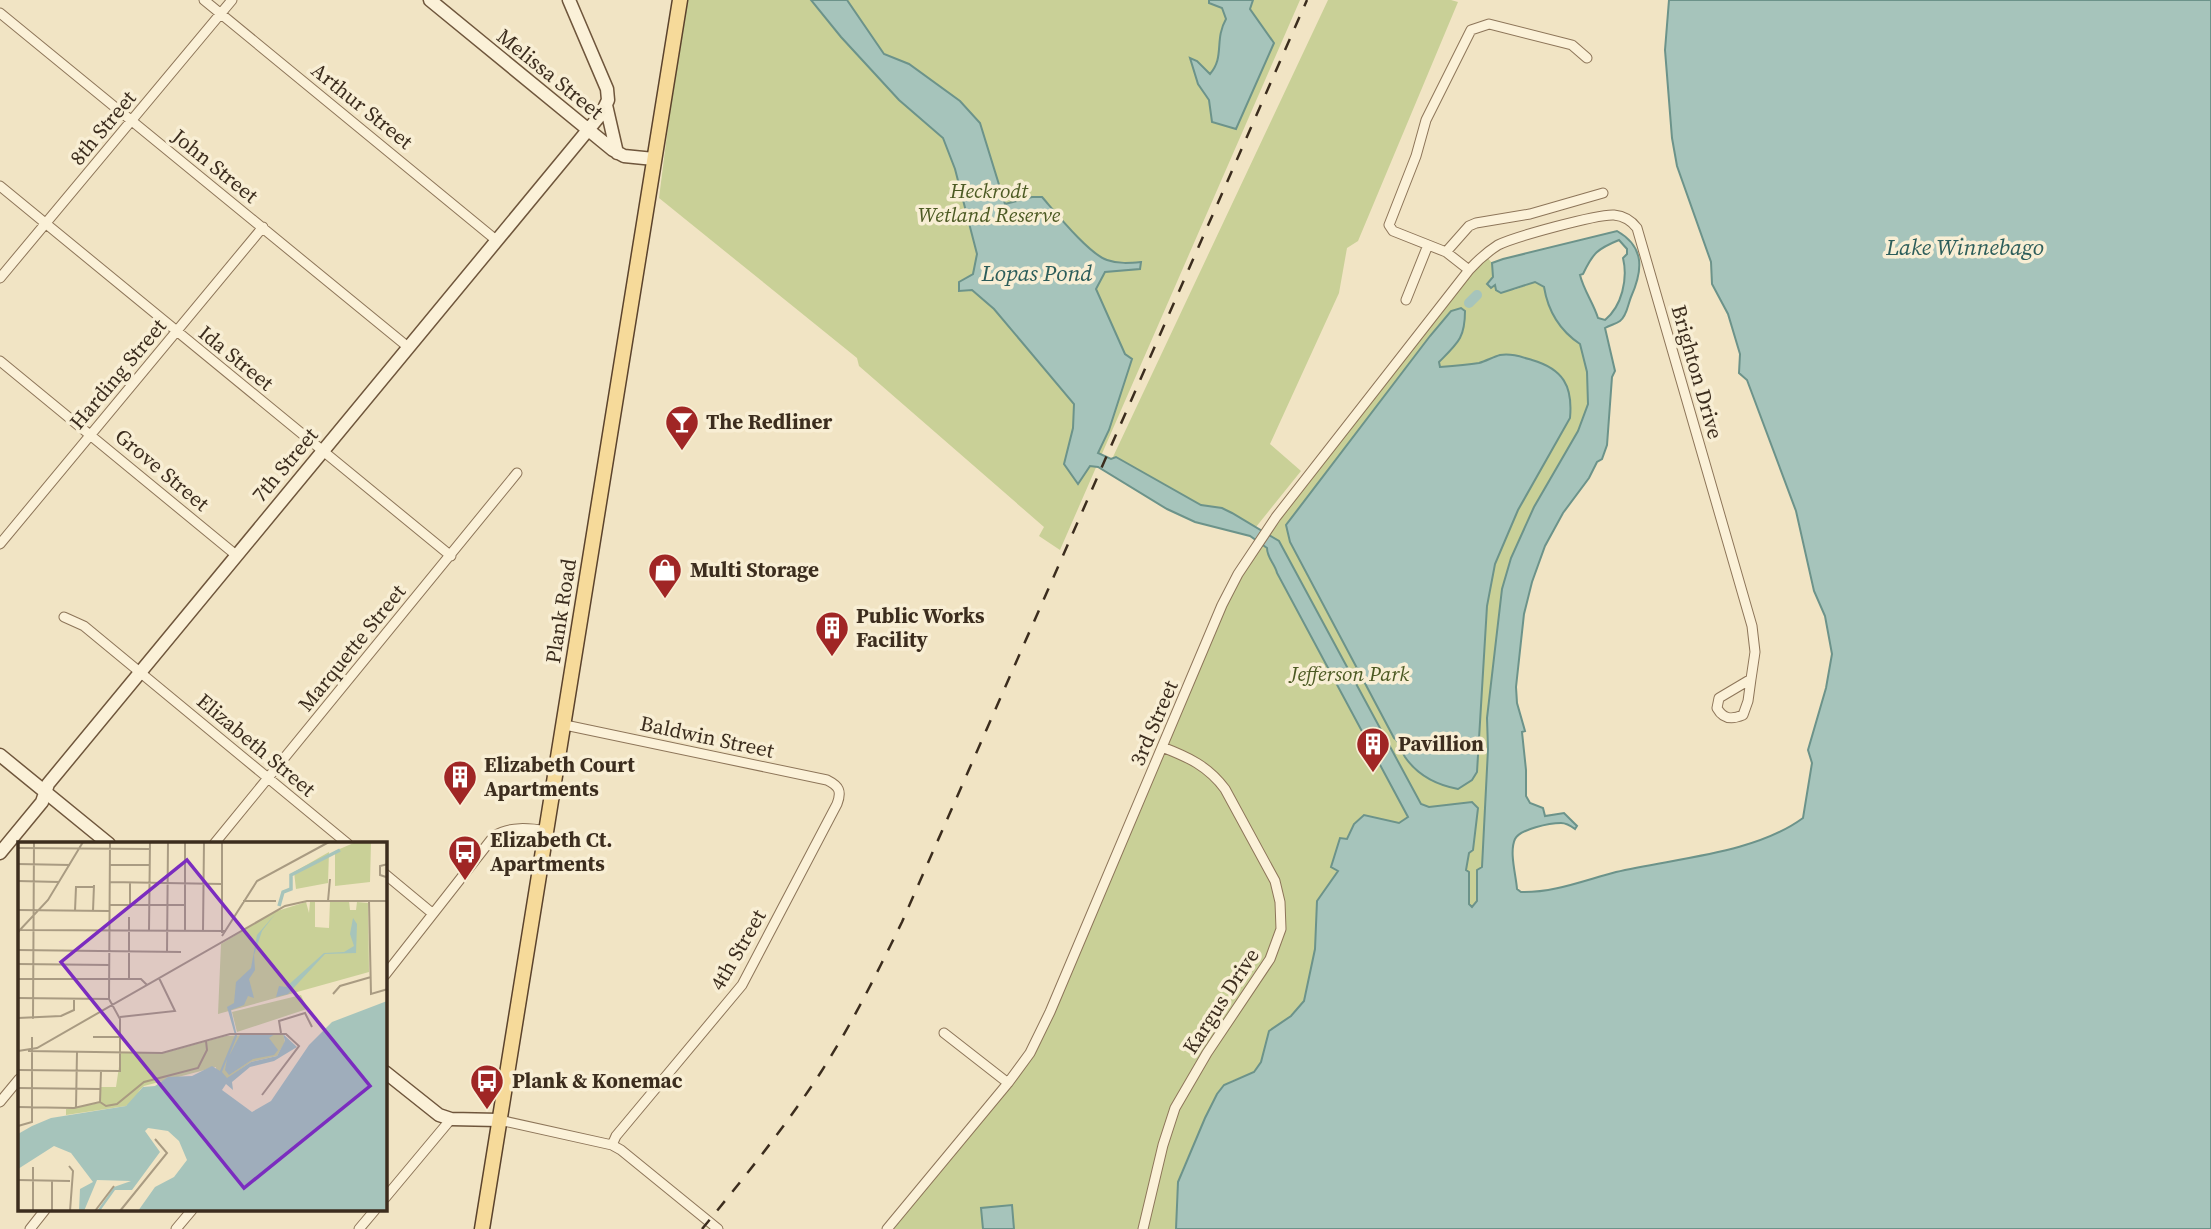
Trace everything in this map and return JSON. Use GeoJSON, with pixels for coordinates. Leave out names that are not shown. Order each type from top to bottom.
{"type":"FeatureCollection","features":[{"type":"Feature","properties":{"kind":"main road","name":"Plank Road"},"geometry":{"type":"LineString","coordinates":[[482,1229],[680,0]]}},
{"type":"Feature","properties":{"kind":"street","name":"Arthur Street"},"geometry":{"type":"LineString","coordinates":[[204,0],[496,240]]}},
{"type":"Feature","properties":{"kind":"street","name":"8th Street"},"geometry":{"type":"LineString","coordinates":[[0,278],[233,0]]}},
{"type":"Feature","properties":{"kind":"street","name":"Melissa Street"},"geometry":{"type":"LineString","coordinates":[[430,0],[617,154]]}},
{"type":"Feature","properties":{"kind":"street"},"geometry":{"type":"LineString","coordinates":[[569,0],[607,89],[606,106],[617,154],[654,159]]}},
{"type":"Feature","properties":{"kind":"street","name":"John Street"},"geometry":{"type":"LineString","coordinates":[[0,13],[408,347]]}},
{"type":"Feature","properties":{"kind":"street"},"geometry":{"type":"LineString","coordinates":[[1469,270],[1446,251],[1393,231],[1389,225],[1413,166],[1426,120],[1471,30],[1489,24],[1572,45],[1580,49],[1587,58]]}},
{"type":"Feature","properties":{"kind":"street","name":"7th Street"},"geometry":{"type":"LineString","coordinates":[[0,853],[42,802],[48,784],[606,106]]}},
{"type":"Feature","properties":{"kind":"street","name":"Ida Street"},"geometry":{"type":"LineString","coordinates":[[0,186],[451,556]]}},
{"type":"Feature","properties":{"kind":"street"},"geometry":{"type":"LineString","coordinates":[[1446,251],[1469,226],[1476,223],[1530,214],[1603,192]]}},
{"type":"Feature","properties":{"kind":"street","name":"Brighton Drive"},"geometry":{"type":"LineString","coordinates":[[1489,251],[1521,236],[1606,215],[1628,218],[1637,228],[1752,626],[1755,652],[1748,701],[1743,715],[1730,719],[1725,717],[1717,708],[1718,698],[1751,679]]}},
{"type":"Feature","properties":{"kind":"street","name":"Harding Street"},"geometry":{"type":"LineString","coordinates":[[0,544],[263,227]]}},
{"type":"Feature","properties":{"kind":"street"},"geometry":{"type":"LineString","coordinates":[[1406,300],[1429,244]]}},
{"type":"Feature","properties":{"kind":"street","name":"3rd Street"},"geometry":{"type":"LineString","coordinates":[[887,1229],[1030,1053],[1051,1012],[1222,605],[1258,543],[1469,270],[1489,251]]}},
{"type":"Feature","properties":{"kind":"street","name":"Grove Street"},"geometry":{"type":"LineString","coordinates":[[0,360],[236,555]]}},
{"type":"Feature","properties":{"kind":"street","name":"Marquette Street"},"geometry":{"type":"LineString","coordinates":[[216,842],[517,472]]}},
{"type":"Feature","properties":{"kind":"street","name":"Elizabeth Street"},"geometry":{"type":"LineString","coordinates":[[64,617],[84,626],[346,842]]}},
{"type":"Feature","properties":{"kind":"street","name":"Baldwin Street"},"geometry":{"type":"LineString","coordinates":[[565,725],[828,780],[839,788]]}},
{"type":"Feature","properties":{"kind":"street","name":"Kargus Drive"},"geometry":{"type":"LineString","coordinates":[[1143,1229],[1163,1145],[1175,1108],[1207,1053],[1270,959],[1281,929],[1280,902],[1275,881],[1225,789],[1216,776],[1195,760],[1163,747]]}},
{"type":"Feature","properties":{"kind":"street"},"geometry":{"type":"LineString","coordinates":[[0,755],[107,842]]}},
{"type":"Feature","properties":{"kind":"street","name":"4th Street"},"geometry":{"type":"LineString","coordinates":[[612,1145],[616,1136],[742,985],[837,804],[839,788]]}},
{"type":"Feature","properties":{"kind":"street"},"geometry":{"type":"LineString","coordinates":[[387,972],[494,836],[502,831],[518,828],[548,831]]}},
{"type":"Feature","properties":{"kind":"street"},"geometry":{"type":"LineString","coordinates":[[387,876],[432,913]]}},
{"type":"Feature","properties":{"kind":"street"},"geometry":{"type":"LineString","coordinates":[[944,1033],[1008,1083]]}},
{"type":"Feature","properties":{"kind":"street"},"geometry":{"type":"LineString","coordinates":[[387,1074],[439,1115],[499,1120],[612,1145],[718,1229]]}},
{"type":"Feature","properties":{"kind":"street"},"geometry":{"type":"LineString","coordinates":[[0,1102],[18,1080]]}},
{"type":"Feature","properties":{"kind":"street"},"geometry":{"type":"LineString","coordinates":[[387,1196],[451,1118]]}},
{"type":"Feature","properties":{"kind":"street"},"geometry":{"type":"LineString","coordinates":[[30,1229],[44,1212]]}},
{"type":"Feature","properties":{"kind":"street"},"geometry":{"type":"LineString","coordinates":[[176,1229],[190,1212]]}},
{"type":"Feature","properties":{"kind":"street"},"geometry":{"type":"LineString","coordinates":[[359,1229],[373,1212]]}},
{"type":"Feature","properties":{"kind":"green space","name":"Heckrodt Wetland Reserve"},"geometry":{"type":"Polygon","coordinates":[[[684,0],[1300,0],[1060,550],[1039,536],[1044,527],[859,366],[857,358],[659,198],[684,0]]]}},
{"type":"Feature","properties":{"kind":"green space"},"geometry":{"type":"Polygon","coordinates":[[[1328,0],[1458,2],[1358,241],[1347,248],[1339,293],[1270,444],[1301,471],[1256,527],[1222,508],[1201,505],[1112,459],[1328,0]]]}},
{"type":"Feature","properties":{"kind":"green space","name":"Jefferson Park"},"geometry":{"type":"Polygon","coordinates":[[[1487,257],[1492,263],[1495,285],[1514,290],[1535,282],[1544,287],[1548,304],[1556,319],[1566,332],[1580,343],[1587,372],[1588,404],[1578,431],[1534,507],[1511,558],[1502,589],[1487,718],[1483,859],[1482,867],[1477,870],[1476,904],[1472,907],[1469,904],[1469,872],[1405,821],[1349,833],[1338,870],[1317,901],[1315,949],[1304,1001],[1291,1016],[1269,1031],[1261,1062],[1254,1072],[1231,1081],[1220,1089],[1181,1173],[1177,1193],[1176,1229],[890,1229],[1042,1036],[1140,812],[1224,609],[1258,543],[1281,518],[1473,271],[1487,257]]]}},
{"type":"Feature","properties":{"kind":"water","name":"Lake Winnebago"},"geometry":{"type":"Polygon","coordinates":[[[811,0],[847,0],[884,54],[909,64],[960,101],[980,123],[1005,204],[1042,197],[1073,232],[1100,256],[1115,262],[1141,262],[1140,269],[1105,272],[1096,289],[1125,354],[1132,359],[1109,430],[1098,453],[1111,459],[1116,457],[1201,505],[1222,508],[1279,541],[1421,804],[1429,807],[1472,802],[1478,808],[1473,850],[1469,853],[1466,870],[1469,872],[1469,904],[1472,907],[1477,901],[1477,870],[1482,867],[1487,718],[1502,589],[1511,558],[1534,507],[1578,431],[1588,404],[1587,372],[1580,344],[1566,333],[1556,319],[1548,304],[1544,287],[1535,282],[1501,293],[1496,290],[1495,285],[1491,288],[1487,284],[1493,277],[1492,263],[1503,259],[1617,231],[1633,244],[1639,260],[1638,278],[1624,316],[1605,328],[1615,371],[1612,377],[1607,445],[1602,459],[1597,462],[1589,478],[1563,513],[1545,546],[1524,614],[1516,687],[1517,703],[1525,731],[1522,732],[1526,796],[1530,803],[1543,808],[1545,816],[1564,813],[1577,826],[1575,829],[1563,823],[1550,824],[1518,835],[1513,844],[1517,889],[1521,892],[1533,892],[1557,888],[1616,872],[1738,847],[1761,840],[1803,818],[1812,763],[1808,750],[1826,688],[1832,654],[1825,616],[1814,591],[1796,511],[1747,380],[1739,373],[1740,354],[1728,314],[1712,284],[1711,262],[1677,166],[1665,50],[1669,0],[2211,0],[2211,1229],[1176,1229],[1178,1182],[1217,1094],[1224,1085],[1254,1072],[1261,1062],[1269,1031],[1291,1016],[1304,1001],[1315,949],[1317,901],[1338,871],[1331,867],[1340,838],[1347,839],[1354,824],[1364,815],[1399,823],[1408,817],[1277,573],[1267,548],[1250,536],[1195,522],[1167,509],[1098,467],[1090,466],[1078,484],[1064,464],[1073,428],[1074,404],[994,309],[972,290],[959,291],[959,282],[973,274],[977,254],[955,169],[943,138],[899,100],[811,0]],[[1619,240],[1606,246],[1596,252],[1580,275],[1598,318],[1605,320],[1619,300],[1624,283],[1623,258],[1627,249],[1619,240]]]}},
{"type":"Feature","properties":{"kind":"water"},"geometry":{"type":"Polygon","coordinates":[[[1209,0],[1253,0],[1250,9],[1274,43],[1236,129],[1212,122],[1209,100],[1198,84],[1190,58],[1210,74],[1215,68],[1222,27],[1226,19],[1222,8],[1209,3],[1209,0]]]}},
{"type":"Feature","properties":{"kind":"water"},"geometry":{"type":"Polygon","coordinates":[[[1461,308],[1465,311],[1462,334],[1456,345],[1439,362],[1440,367],[1479,363],[1504,355],[1543,364],[1564,380],[1570,397],[1570,418],[1518,510],[1495,564],[1487,606],[1477,772],[1472,780],[1458,789],[1428,779],[1405,757],[1290,542],[1286,525],[1430,336],[1451,311],[1461,308]]]}},
{"type":"Feature","properties":{"kind":"water"},"geometry":{"type":"Polygon","coordinates":[[[1012,1205],[1014,1229],[983,1229],[981,1208],[1012,1205]]]}},
{"type":"Feature","properties":{"kind":"waterway"},"geometry":{"type":"LineString","coordinates":[[1469,303],[1477,295]]}},
{"type":"Feature","properties":{"kind":"railway"},"geometry":{"type":"LineString","coordinates":[[702,1229],[764,1152],[821,1072],[854,1017],[893,941],[1307,0]]}},
{"type":"Feature","properties":{"kind":"place","name":"The Redliner"},"geometry":{"type":"Point","coordinates":[682,452]}},
{"type":"Feature","properties":{"kind":"place","name":"Multi Storage"},"geometry":{"type":"Point","coordinates":[665,600]}},
{"type":"Feature","properties":{"kind":"place","name":"Public Works Facility"},"geometry":{"type":"Point","coordinates":[832,658]}},
{"type":"Feature","properties":{"kind":"place","name":"Pavillion"},"geometry":{"type":"Point","coordinates":[1373,774]}},
{"type":"Feature","properties":{"kind":"place","name":"Elizabeth Court Apartments"},"geometry":{"type":"Point","coordinates":[460,807]}},
{"type":"Feature","properties":{"kind":"place","name":"Elizabeth Ct. Apartments"},"geometry":{"type":"Point","coordinates":[465,882]}},
{"type":"Feature","properties":{"kind":"place","name":"Plank & Konemac"},"geometry":{"type":"Point","coordinates":[487,1111]}},
{"type":"Feature","properties":{"kind":"water label","name":"Lopas Pond"},"geometry":{"type":"Point","coordinates":[1037,273]}}]}
